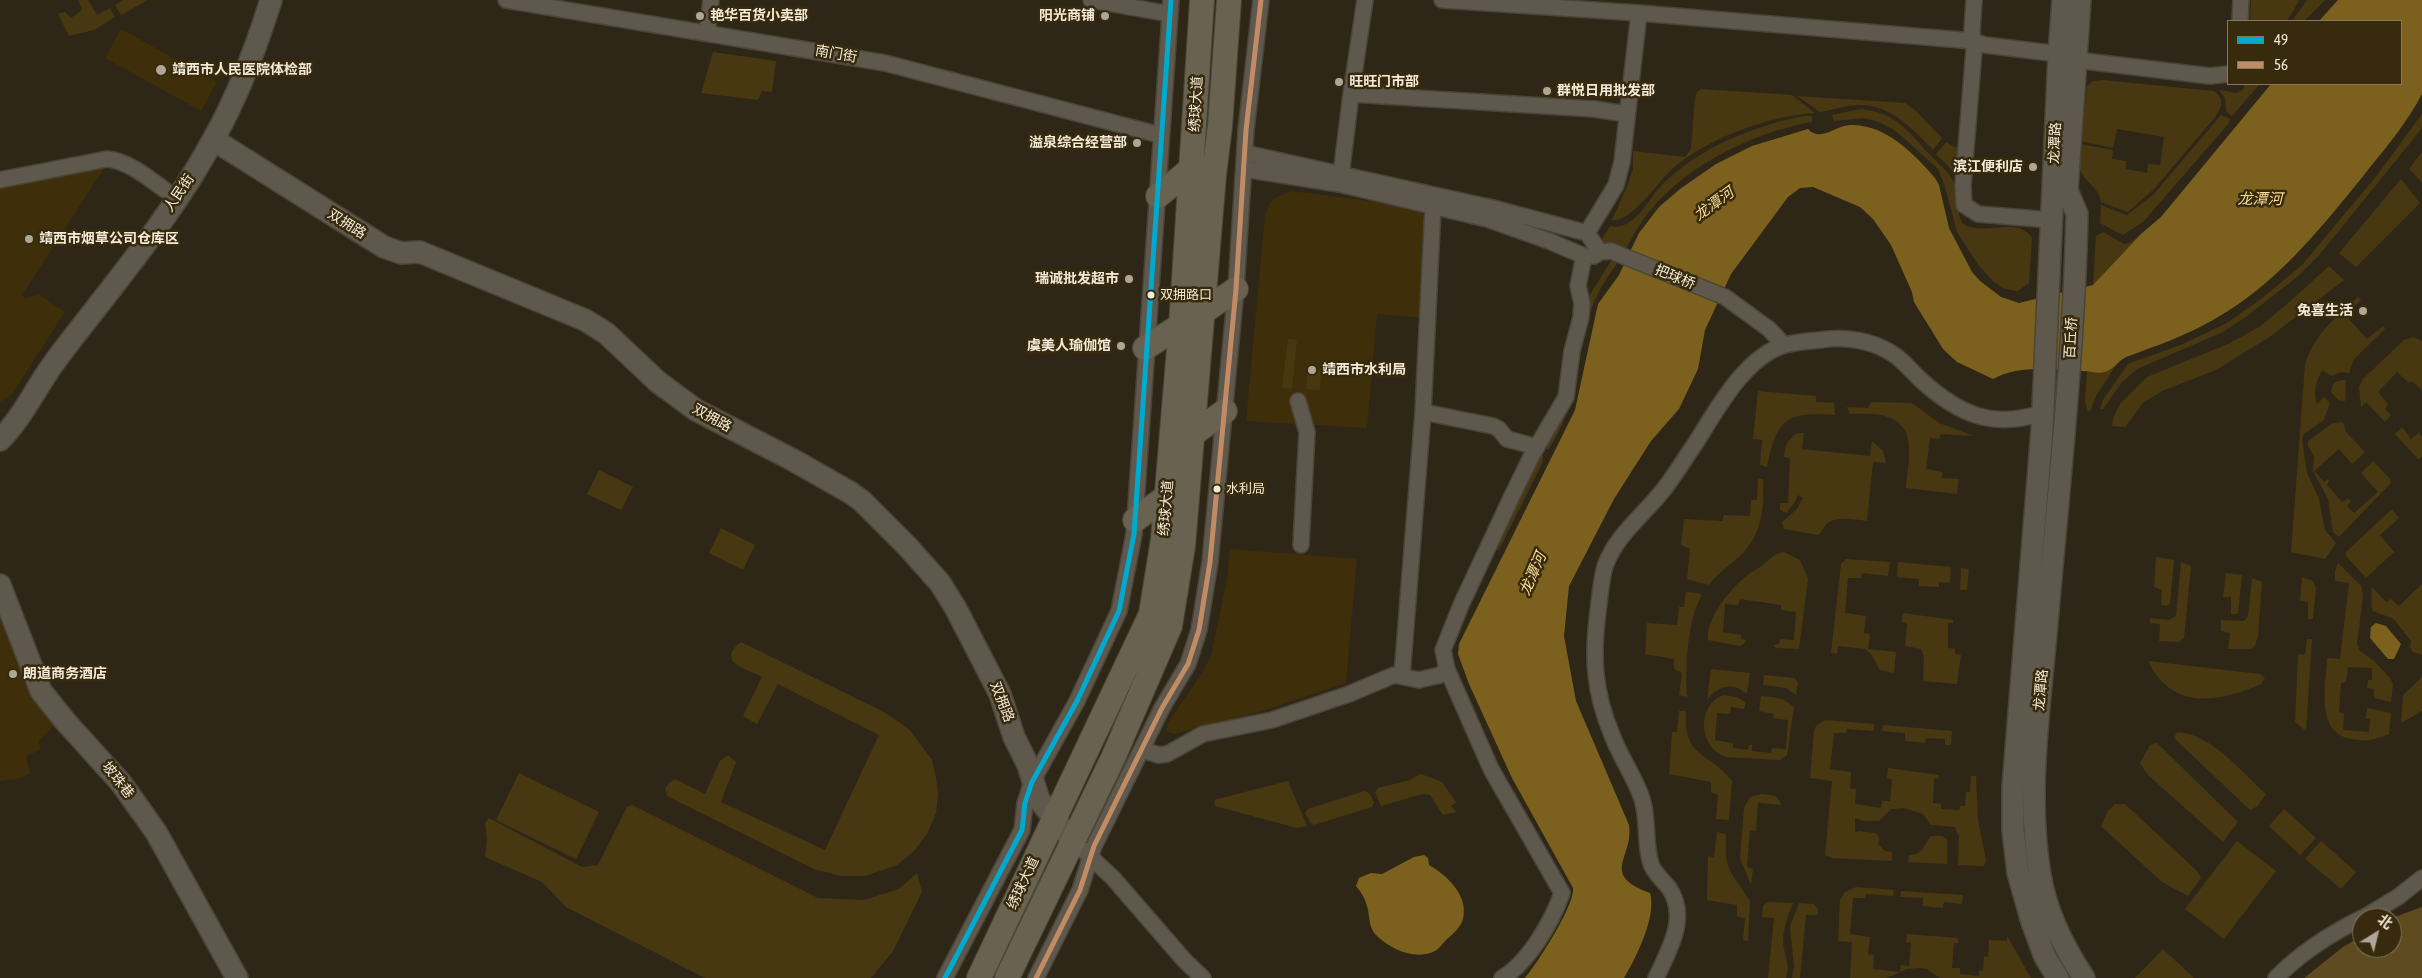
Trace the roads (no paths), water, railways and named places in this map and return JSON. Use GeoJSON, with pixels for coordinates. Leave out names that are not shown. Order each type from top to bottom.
{"type":"FeatureCollection","features":[{"type":"Feature","properties":{"kind":"main road","name":"人民街"},"geometry":{"type":"LineString","coordinates":[[0,421],[165,190],[216,113],[236,67],[261,0]]}},
{"type":"Feature","properties":{"kind":"main road","name":"人民街"},"geometry":{"type":"LineString","coordinates":[[0,440],[58,358],[138,254],[197,168],[214,140],[253,53],[271,0]]}},
{"type":"Feature","properties":{"kind":"main road","name":"绣球大道"},"geometry":{"type":"LineString","coordinates":[[979,978],[1053,819],[1130,663],[1151,614],[1163,539],[1182,325],[1202,0]]}},
{"type":"Feature","properties":{"kind":"main road","name":"龙潭路"},"geometry":{"type":"LineString","coordinates":[[2064,0],[2068,57],[2067,190],[2076,214],[2074,282]]}},
{"type":"Feature","properties":{"kind":"main road","name":"龙潭路"},"geometry":{"type":"LineString","coordinates":[[2048,287],[2051,220],[2068,57],[2080,0]]}},
{"type":"Feature","properties":{"kind":"main road","name":"绣球大道"},"geometry":{"type":"LineString","coordinates":[[1007,978],[1081,848],[1113,758],[1170,626],[1183,546],[1214,175],[1233,5]]}},
{"type":"Feature","properties":{"kind":"main road","name":"双拥路"},"geometry":{"type":"LineString","coordinates":[[214,140],[384,247],[400,253],[420,252],[585,320],[606,332],[658,382],[696,410],[793,460],[862,501],[940,583],[956,607],[1000,694],[1039,800],[1053,819],[1081,848]]}},
{"type":"Feature","properties":{"kind":"main road"},"geometry":{"type":"LineString","coordinates":[[1158,196],[1192,168]]}},
{"type":"Feature","properties":{"kind":"main road","name":"百丘桥"},"geometry":{"type":"LineString","coordinates":[[2068,394],[2074,282]]}},
{"type":"Feature","properties":{"kind":"main road","name":"百丘桥"},"geometry":{"type":"LineString","coordinates":[[2042,404],[2048,287]]}},
{"type":"Feature","properties":{"kind":"main road"},"geometry":{"type":"LineString","coordinates":[[1202,313],[1236,289]]}},
{"type":"Feature","properties":{"kind":"main road"},"geometry":{"type":"LineString","coordinates":[[1145,348],[1182,325]]}},
{"type":"Feature","properties":{"kind":"main road","name":"龙潭路"},"geometry":{"type":"LineString","coordinates":[[2068,394],[2042,676],[2034,796],[2040,874],[2045,893],[2059,932],[2084,978]]}},
{"type":"Feature","properties":{"kind":"main road","name":"龙潭路"},"geometry":{"type":"LineString","coordinates":[[2042,404],[2013,769],[2013,830],[2018,873],[2026,902],[2046,957],[2058,978]]}},
{"type":"Feature","properties":{"kind":"main road"},"geometry":{"type":"LineString","coordinates":[[1193,434],[1225,411]]}},
{"type":"Feature","properties":{"kind":"main road"},"geometry":{"type":"LineString","coordinates":[[1135,520],[1167,496]]}},
{"type":"Feature","properties":{"kind":"main road","name":"坡珠巷"},"geometry":{"type":"LineString","coordinates":[[0,585],[41,691],[65,721],[121,783],[156,832],[237,978]]}},
{"type":"Feature","properties":{"kind":"street","name":"南门街"},"geometry":{"type":"LineString","coordinates":[[506,0],[885,63],[1160,135]]}},
{"type":"Feature","properties":{"kind":"street"},"geometry":{"type":"LineString","coordinates":[[707,32],[711,0]]}},
{"type":"Feature","properties":{"kind":"street"},"geometry":{"type":"LineString","coordinates":[[946,978],[1022,830],[1025,802],[1032,782],[1077,701],[1119,611],[1135,520],[1145,348],[1158,196],[1160,135],[1170,7],[1091,0]]}},
{"type":"Feature","properties":{"kind":"street"},"geometry":{"type":"LineString","coordinates":[[1036,978],[1080,890],[1081,848],[1142,750],[1162,708],[1188,664],[1198,630],[1207,589],[1225,411],[1236,289],[1245,153],[1261,0]]}},
{"type":"Feature","properties":{"kind":"street"},"geometry":{"type":"LineString","coordinates":[[1341,175],[1351,94],[1366,0]]}},
{"type":"Feature","properties":{"kind":"street"},"geometry":{"type":"LineString","coordinates":[[1442,0],[1547,3],[1639,13],[1973,41],[1985,45],[2210,76],[2227,74]]}},
{"type":"Feature","properties":{"kind":"street"},"geometry":{"type":"LineString","coordinates":[[1974,0],[1963,185],[1964,205],[1978,214],[2051,220]]}},
{"type":"Feature","properties":{"kind":"street"},"geometry":{"type":"LineString","coordinates":[[2240,20],[2241,0]]}},
{"type":"Feature","properties":{"kind":"street"},"geometry":{"type":"LineString","coordinates":[[1587,233],[1616,185],[1622,162],[1639,13]]}},
{"type":"Feature","properties":{"kind":"street"},"geometry":{"type":"LineString","coordinates":[[1351,94],[1594,109],[1627,114]]}},
{"type":"Feature","properties":{"kind":"street"},"geometry":{"type":"LineString","coordinates":[[1244,169],[1339,184],[1487,219],[1549,241],[1584,256],[1594,256],[1600,252],[1587,233],[1493,208],[1245,153]]}},
{"type":"Feature","properties":{"kind":"street"},"geometry":{"type":"LineString","coordinates":[[0,180],[107,159],[117,160],[129,166],[165,190]]}},
{"type":"Feature","properties":{"kind":"street"},"geometry":{"type":"LineString","coordinates":[[1402,675],[1423,412],[1433,207]]}},
{"type":"Feature","properties":{"kind":"street","name":"把球桥"},"geometry":{"type":"LineString","coordinates":[[1600,252],[1606,250],[1626,257],[1725,297],[1769,330],[1784,345]]}},
{"type":"Feature","properties":{"kind":"street"},"geometry":{"type":"LineString","coordinates":[[1502,978],[1517,968],[1536,942],[1562,893],[1542,856],[1502,791],[1447,669],[1443,650],[1537,447],[1566,397],[1572,351],[1581,317],[1582,303],[1578,286],[1584,256]]}},
{"type":"Feature","properties":{"kind":"street"},"geometry":{"type":"LineString","coordinates":[[1656,978],[1674,940],[1678,923],[1676,903],[1669,888],[1652,868],[1648,853],[1647,817],[1642,797],[1612,738],[1601,708],[1594,663],[1601,587],[1606,565],[1625,532],[1661,494],[1732,386],[1749,368],[1784,345],[1837,337],[1879,346],[1907,365],[1920,380],[1938,394],[1976,415],[1992,420],[2010,421],[2042,404]]}},
{"type":"Feature","properties":{"kind":"street"},"geometry":{"type":"LineString","coordinates":[[1298,401],[1307,432],[1301,545]]}},
{"type":"Feature","properties":{"kind":"street"},"geometry":{"type":"LineString","coordinates":[[1423,412],[1493,426],[1499,429],[1507,439],[1537,447]]}},
{"type":"Feature","properties":{"kind":"street"},"geometry":{"type":"LineString","coordinates":[[1142,750],[1158,755],[1167,754],[1203,734],[1272,720],[1349,694],[1394,675],[1402,675],[1419,680],[1440,674],[1447,669]]}},
{"type":"Feature","properties":{"kind":"street"},"geometry":{"type":"LineString","coordinates":[[1081,848],[1113,878],[1185,961],[1203,978]]}},
{"type":"Feature","properties":{"kind":"street"},"geometry":{"type":"LineString","coordinates":[[2379,908],[2398,897],[2422,878]]}},
{"type":"Feature","properties":{"kind":"street"},"geometry":{"type":"LineString","coordinates":[[2276,978],[2300,954],[2340,928],[2352,923]]}},
{"type":"Feature","properties":{"kind":"water","name":"龙潭河"},"geometry":{"type":"Polygon","coordinates":[[[2338,0],[2422,0],[2422,94],[2409,117],[2344,200],[2310,239],[2275,275],[2256,291],[2202,326],[2126,357],[2105,372],[2037,369],[2014,371],[1993,379],[1957,362],[1943,349],[1914,302],[1912,292],[1891,245],[1873,219],[1860,207],[1813,187],[1800,188],[1788,197],[1731,274],[1705,330],[1698,369],[1679,409],[1651,441],[1614,499],[1569,586],[1564,636],[1576,701],[1629,825],[1629,837],[1622,864],[1622,872],[1626,879],[1635,886],[1650,893],[1651,913],[1644,937],[1624,978],[1525,978],[1546,948],[1562,920],[1572,896],[1573,888],[1512,778],[1469,684],[1458,654],[1459,644],[1575,410],[1598,304],[1619,275],[1639,233],[1659,207],[1680,189],[1716,164],[1752,146],[1808,129],[1821,134],[1847,125],[1861,126],[1877,130],[1896,140],[1921,162],[1935,178],[1939,185],[1949,228],[1972,272],[1980,281],[2001,297],[2019,303],[2093,285],[2142,233],[2161,217],[2270,85],[2402,85],[2402,20],[2320,20],[2338,0]]]}},
{"type":"Feature","properties":{"kind":"water"},"geometry":{"type":"Polygon","coordinates":[[[2376,623],[2386,626],[2401,644],[2394,659],[2388,659],[2370,638],[2371,627],[2376,623]]]}},
{"type":"Feature","properties":{"kind":"water"},"geometry":{"type":"Polygon","coordinates":[[[1424,855],[1428,858],[1429,865],[1443,874],[1455,887],[1460,894],[1464,910],[1463,919],[1456,931],[1436,950],[1419,955],[1403,952],[1388,945],[1373,932],[1365,900],[1356,886],[1359,878],[1371,873],[1382,874],[1414,857],[1424,855]]]}},
{"type":"Feature","properties":{"kind":"place","name":"艳华百货小卖部"},"geometry":{"type":"Point","coordinates":[700,16]}},
{"type":"Feature","properties":{"kind":"place","name":"阳光商铺"},"geometry":{"type":"Point","coordinates":[1105,16]}},
{"type":"Feature","properties":{"kind":"place","name":"靖西市人民医院体检部"},"geometry":{"type":"Point","coordinates":[161,70]}},
{"type":"Feature","properties":{"kind":"place","name":"旺旺门市部"},"geometry":{"type":"Point","coordinates":[1339,82]}},
{"type":"Feature","properties":{"kind":"place","name":"群悦日用批发部"},"geometry":{"type":"Point","coordinates":[1547,91]}},
{"type":"Feature","properties":{"kind":"place","name":"溢泉综合经营部"},"geometry":{"type":"Point","coordinates":[1137,143]}},
{"type":"Feature","properties":{"kind":"place","name":"滨江便利店"},"geometry":{"type":"Point","coordinates":[2033,167]}},
{"type":"Feature","properties":{"kind":"place","name":"靖西市烟草公司仓库区"},"geometry":{"type":"Point","coordinates":[29,239]}},
{"type":"Feature","properties":{"kind":"place","name":"瑞诚批发超市"},"geometry":{"type":"Point","coordinates":[1129,279]}},
{"type":"Feature","properties":{"kind":"place","name":"双拥路口"},"geometry":{"type":"Point","coordinates":[1151,295]}},
{"type":"Feature","properties":{"kind":"place","name":"兔喜生活"},"geometry":{"type":"Point","coordinates":[2363,311]}},
{"type":"Feature","properties":{"kind":"place","name":"虞美人瑜伽馆"},"geometry":{"type":"Point","coordinates":[1121,346]}},
{"type":"Feature","properties":{"kind":"place","name":"靖西市水利局"},"geometry":{"type":"Point","coordinates":[1312,370]}},
{"type":"Feature","properties":{"kind":"place","name":"水利局"},"geometry":{"type":"Point","coordinates":[1217,489]}},
{"type":"Feature","properties":{"kind":"place","name":"朗道商务酒店"},"geometry":{"type":"Point","coordinates":[13,674]}}]}
